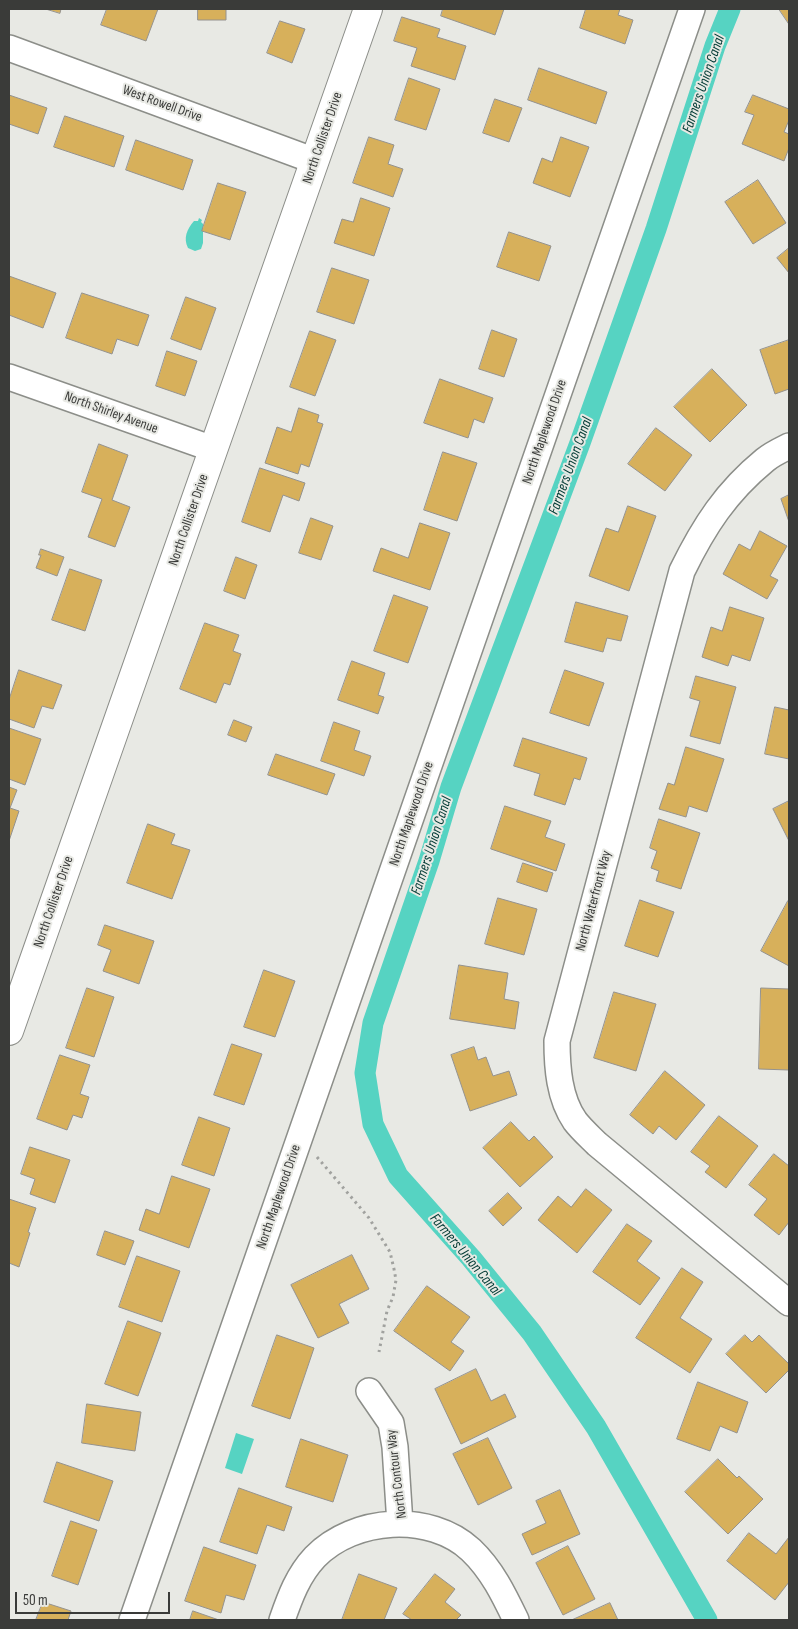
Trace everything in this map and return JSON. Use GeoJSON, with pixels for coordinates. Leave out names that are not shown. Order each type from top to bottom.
{"type":"FeatureCollection","features":[{"type":"Feature","properties":{"kind":"street","name":"North Collister Drive"},"geometry":{"type":"LineString","coordinates":[[9,1031],[368,9]]}},
{"type":"Feature","properties":{"kind":"street","name":"North Maplewood Drive"},"geometry":{"type":"LineString","coordinates":[[132,1620],[692,9]]}},
{"type":"Feature","properties":{"kind":"street","name":"West Rowell Drive"},"geometry":{"type":"LineString","coordinates":[[9,48],[315,161]]}},
{"type":"Feature","properties":{"kind":"street","name":"North Shirley Avenue"},"geometry":{"type":"LineString","coordinates":[[9,377],[213,449]]}},
{"type":"Feature","properties":{"kind":"street","name":"North Waterfront Way"},"geometry":{"type":"LineString","coordinates":[[789,446],[766,458],[727,496],[700,535],[682,571],[557,1041],[557,1066],[562,1090],[575,1120],[597,1144],[789,1303]]}},
{"type":"Feature","properties":{"kind":"street","name":"North Contour Way"},"geometry":{"type":"LineString","coordinates":[[370,1391],[391,1423],[396,1447],[400,1524],[427,1526],[450,1535],[470,1549],[487,1566],[500,1587],[516,1620]]}},
{"type":"Feature","properties":{"kind":"street"},"geometry":{"type":"LineString","coordinates":[[282,1620],[300,1576],[315,1557],[334,1541],[355,1530],[400,1524]]}},
{"type":"Feature","properties":{"kind":"path"},"geometry":{"type":"LineString","coordinates":[[311,1152],[321,1161],[369,1218],[390,1252],[396,1280],[393,1297],[387,1311],[379,1352]]}},
{"type":"Feature","properties":{"kind":"water"},"geometry":{"type":"Polygon","coordinates":[[[199,218],[203,224],[203,243],[201,249],[195,251],[188,248],[186,237],[194,221],[198,221],[199,218]]]}},
{"type":"Feature","properties":{"kind":"water"},"geometry":{"type":"Polygon","coordinates":[[[236,1433],[254,1439],[242,1474],[225,1468],[236,1433]]]}},
{"type":"Feature","properties":{"kind":"building"},"geometry":{"type":"Polygon","coordinates":[[[46,9],[61,9],[60,13],[46,9]]]}},
{"type":"Feature","properties":{"kind":"building"},"geometry":{"type":"Polygon","coordinates":[[[107,9],[158,9],[146,41],[101,25],[107,9]]]}},
{"type":"Feature","properties":{"kind":"building"},"geometry":{"type":"Polygon","coordinates":[[[198,9],[226,9],[226,20],[198,20],[198,9]]]}},
{"type":"Feature","properties":{"kind":"building"},"geometry":{"type":"Polygon","coordinates":[[[443,9],[504,9],[495,35],[441,16],[443,9]]]}},
{"type":"Feature","properties":{"kind":"building"},"geometry":{"type":"Polygon","coordinates":[[[586,9],[620,9],[618,15],[633,20],[625,44],[580,28],[586,9]]]}},
{"type":"Feature","properties":{"kind":"building"},"geometry":{"type":"Polygon","coordinates":[[[779,9],[789,9],[789,24],[779,9]]]}},
{"type":"Feature","properties":{"kind":"building"},"geometry":{"type":"Polygon","coordinates":[[[402,17],[440,29],[437,37],[466,46],[455,80],[411,66],[417,48],[394,41],[402,17]]]}},
{"type":"Feature","properties":{"kind":"building"},"geometry":{"type":"Polygon","coordinates":[[[280,21],[305,29],[292,63],[267,53],[280,21]]]}},
{"type":"Feature","properties":{"kind":"building"},"geometry":{"type":"Polygon","coordinates":[[[539,68],[607,92],[596,124],[528,100],[539,68]]]}},
{"type":"Feature","properties":{"kind":"building"},"geometry":{"type":"Polygon","coordinates":[[[409,78],[440,89],[426,130],[395,120],[409,78]]]}},
{"type":"Feature","properties":{"kind":"building"},"geometry":{"type":"Polygon","coordinates":[[[9,95],[47,108],[38,134],[9,124],[9,95]]]}},
{"type":"Feature","properties":{"kind":"building"},"geometry":{"type":"Polygon","coordinates":[[[753,95],[789,109],[789,120],[784,132],[789,134],[789,148],[784,161],[742,144],[754,115],[745,112],[753,95]]]}},
{"type":"Feature","properties":{"kind":"building"},"geometry":{"type":"Polygon","coordinates":[[[495,99],[522,108],[509,142],[483,133],[495,99]]]}},
{"type":"Feature","properties":{"kind":"building"},"geometry":{"type":"Polygon","coordinates":[[[65,116],[124,136],[114,167],[54,147],[65,116]]]}},
{"type":"Feature","properties":{"kind":"building"},"geometry":{"type":"Polygon","coordinates":[[[369,137],[394,145],[388,164],[403,169],[393,197],[353,183],[369,137]]]}},
{"type":"Feature","properties":{"kind":"building"},"geometry":{"type":"Polygon","coordinates":[[[561,137],[589,147],[570,197],[533,183],[542,158],[552,162],[561,137]]]}},
{"type":"Feature","properties":{"kind":"building"},"geometry":{"type":"Polygon","coordinates":[[[136,140],[193,160],[183,190],[126,170],[136,140]]]}},
{"type":"Feature","properties":{"kind":"building"},"geometry":{"type":"Polygon","coordinates":[[[758,180],[786,223],[753,244],[725,202],[758,180]]]}},
{"type":"Feature","properties":{"kind":"building"},"geometry":{"type":"Polygon","coordinates":[[[218,183],[246,192],[230,240],[202,231],[218,183]]]}},
{"type":"Feature","properties":{"kind":"building"},"geometry":{"type":"Polygon","coordinates":[[[361,198],[390,208],[374,256],[334,243],[342,219],[353,222],[361,198]]]}},
{"type":"Feature","properties":{"kind":"building"},"geometry":{"type":"Polygon","coordinates":[[[509,232],[551,246],[539,281],[497,267],[509,232]]]}},
{"type":"Feature","properties":{"kind":"building"},"geometry":{"type":"Polygon","coordinates":[[[789,248],[789,273],[777,258],[789,248]]]}},
{"type":"Feature","properties":{"kind":"building"},"geometry":{"type":"Polygon","coordinates":[[[332,268],[369,280],[354,324],[317,312],[332,268]]]}},
{"type":"Feature","properties":{"kind":"building"},"geometry":{"type":"Polygon","coordinates":[[[9,276],[56,293],[43,328],[9,315],[9,276]]]}},
{"type":"Feature","properties":{"kind":"building"},"geometry":{"type":"Polygon","coordinates":[[[82,293],[149,315],[138,346],[117,339],[112,354],[66,338],[82,293]]]}},
{"type":"Feature","properties":{"kind":"building"},"geometry":{"type":"Polygon","coordinates":[[[186,297],[216,308],[201,350],[171,339],[186,297]]]}},
{"type":"Feature","properties":{"kind":"building"},"geometry":{"type":"Polygon","coordinates":[[[492,330],[517,339],[504,377],[479,369],[492,330]]]}},
{"type":"Feature","properties":{"kind":"building"},"geometry":{"type":"Polygon","coordinates":[[[310,331],[336,340],[315,396],[290,387],[310,331]]]}},
{"type":"Feature","properties":{"kind":"building"},"geometry":{"type":"Polygon","coordinates":[[[789,340],[789,389],[775,394],[760,350],[789,340]]]}},
{"type":"Feature","properties":{"kind":"building"},"geometry":{"type":"Polygon","coordinates":[[[167,351],[197,361],[185,396],[156,386],[167,351]]]}},
{"type":"Feature","properties":{"kind":"building"},"geometry":{"type":"Polygon","coordinates":[[[712,369],[747,405],[710,442],[674,407],[712,369]]]}},
{"type":"Feature","properties":{"kind":"building"},"geometry":{"type":"Polygon","coordinates":[[[440,379],[493,398],[484,423],[474,419],[468,438],[424,423],[440,379]]]}},
{"type":"Feature","properties":{"kind":"building"},"geometry":{"type":"Polygon","coordinates":[[[299,408],[319,415],[317,422],[323,424],[309,467],[301,464],[298,474],[265,463],[277,427],[291,432],[299,408]]]}},
{"type":"Feature","properties":{"kind":"building"},"geometry":{"type":"Polygon","coordinates":[[[656,428],[692,455],[665,491],[628,464],[656,428]]]}},
{"type":"Feature","properties":{"kind":"building"},"geometry":{"type":"Polygon","coordinates":[[[99,444],[128,455],[112,500],[130,507],[115,547],[88,537],[102,499],[82,492],[99,444]]]}},
{"type":"Feature","properties":{"kind":"building"},"geometry":{"type":"Polygon","coordinates":[[[443,452],[477,463],[457,521],[424,510],[443,452]]]}},
{"type":"Feature","properties":{"kind":"building"},"geometry":{"type":"Polygon","coordinates":[[[260,468],[305,483],[299,501],[283,495],[270,532],[242,522],[260,468]]]}},
{"type":"Feature","properties":{"kind":"building"},"geometry":{"type":"Polygon","coordinates":[[[789,495],[789,522],[781,499],[789,495]]]}},
{"type":"Feature","properties":{"kind":"building"},"geometry":{"type":"Polygon","coordinates":[[[628,506],[656,516],[629,591],[589,576],[606,528],[618,532],[628,506]]]}},
{"type":"Feature","properties":{"kind":"building"},"geometry":{"type":"Polygon","coordinates":[[[311,518],[333,526],[321,560],[299,553],[311,518]]]}},
{"type":"Feature","properties":{"kind":"building"},"geometry":{"type":"Polygon","coordinates":[[[420,523],[450,533],[430,590],[373,571],[381,548],[408,558],[420,523]]]}},
{"type":"Feature","properties":{"kind":"building"},"geometry":{"type":"Polygon","coordinates":[[[760,531],[787,546],[770,576],[778,580],[767,599],[723,574],[739,544],[750,550],[760,531]]]}},
{"type":"Feature","properties":{"kind":"building"},"geometry":{"type":"Polygon","coordinates":[[[41,549],[64,557],[57,576],[36,568],[41,555],[39,555],[41,549]]]}},
{"type":"Feature","properties":{"kind":"building"},"geometry":{"type":"Polygon","coordinates":[[[236,557],[257,565],[245,599],[224,591],[236,557]]]}},
{"type":"Feature","properties":{"kind":"building"},"geometry":{"type":"Polygon","coordinates":[[[70,569],[102,580],[85,631],[52,620],[70,569]]]}},
{"type":"Feature","properties":{"kind":"building"},"geometry":{"type":"Polygon","coordinates":[[[394,595],[428,607],[408,663],[374,651],[394,595]]]}},
{"type":"Feature","properties":{"kind":"building"},"geometry":{"type":"Polygon","coordinates":[[[576,602],[628,616],[621,641],[607,638],[603,652],[565,642],[576,602]]]}},
{"type":"Feature","properties":{"kind":"building"},"geometry":{"type":"Polygon","coordinates":[[[730,607],[764,618],[750,661],[732,655],[728,666],[702,657],[711,627],[722,631],[730,607]]]}},
{"type":"Feature","properties":{"kind":"building"},"geometry":{"type":"Polygon","coordinates":[[[205,623],[239,635],[233,651],[241,654],[230,685],[224,683],[216,703],[180,689],[205,623]]]}},
{"type":"Feature","properties":{"kind":"building"},"geometry":{"type":"Polygon","coordinates":[[[352,661],[385,673],[378,695],[384,697],[378,714],[338,700],[352,661]]]}},
{"type":"Feature","properties":{"kind":"building"},"geometry":{"type":"Polygon","coordinates":[[[19,670],[62,685],[53,709],[42,706],[34,728],[9,719],[9,700],[19,670]]]}},
{"type":"Feature","properties":{"kind":"building"},"geometry":{"type":"Polygon","coordinates":[[[565,670],[604,683],[589,726],[550,713],[565,670]]]}},
{"type":"Feature","properties":{"kind":"building"},"geometry":{"type":"Polygon","coordinates":[[[696,676],[736,687],[720,744],[690,736],[700,701],[690,698],[696,676]]]}},
{"type":"Feature","properties":{"kind":"building"},"geometry":{"type":"Polygon","coordinates":[[[775,707],[789,710],[789,759],[765,754],[775,707]]]}},
{"type":"Feature","properties":{"kind":"building"},"geometry":{"type":"Polygon","coordinates":[[[234,720],[252,727],[246,742],[228,735],[234,720]]]}},
{"type":"Feature","properties":{"kind":"building"},"geometry":{"type":"Polygon","coordinates":[[[334,722],[360,731],[354,750],[371,756],[364,776],[321,761],[334,722]]]}},
{"type":"Feature","properties":{"kind":"building"},"geometry":{"type":"Polygon","coordinates":[[[9,728],[41,739],[25,785],[9,779],[9,728]]]}},
{"type":"Feature","properties":{"kind":"building"},"geometry":{"type":"Polygon","coordinates":[[[523,738],[587,758],[580,780],[574,778],[565,805],[534,795],[540,774],[514,766],[523,738]]]}},
{"type":"Feature","properties":{"kind":"building"},"geometry":{"type":"Polygon","coordinates":[[[686,747],[724,759],[707,812],[689,806],[686,817],[659,809],[668,783],[674,785],[686,747]]]}},
{"type":"Feature","properties":{"kind":"building"},"geometry":{"type":"Polygon","coordinates":[[[276,754],[335,774],[327,795],[268,775],[276,754]]]}},
{"type":"Feature","properties":{"kind":"building"},"geometry":{"type":"Polygon","coordinates":[[[9,787],[17,790],[10,808],[19,811],[9,841],[9,787]]]}},
{"type":"Feature","properties":{"kind":"building"},"geometry":{"type":"Polygon","coordinates":[[[789,801],[789,841],[773,809],[789,801]]]}},
{"type":"Feature","properties":{"kind":"building"},"geometry":{"type":"Polygon","coordinates":[[[505,806],[551,821],[545,837],[565,844],[556,871],[491,849],[505,806]]]}},
{"type":"Feature","properties":{"kind":"building"},"geometry":{"type":"Polygon","coordinates":[[[659,819],[700,833],[681,889],[656,881],[659,871],[651,868],[657,851],[650,848],[659,819]]]}},
{"type":"Feature","properties":{"kind":"building"},"geometry":{"type":"Polygon","coordinates":[[[148,824],[175,834],[171,844],[190,850],[172,899],[127,883],[148,824]]]}},
{"type":"Feature","properties":{"kind":"building"},"geometry":{"type":"Polygon","coordinates":[[[523,863],[553,873],[547,892],[517,882],[523,863]]]}},
{"type":"Feature","properties":{"kind":"building"},"geometry":{"type":"Polygon","coordinates":[[[498,898],[537,909],[524,955],[485,944],[498,898]]]}},
{"type":"Feature","properties":{"kind":"building"},"geometry":{"type":"Polygon","coordinates":[[[640,900],[674,912],[658,957],[625,946],[640,900]]]}},
{"type":"Feature","properties":{"kind":"building"},"geometry":{"type":"Polygon","coordinates":[[[789,902],[789,966],[761,951],[789,902]]]}},
{"type":"Feature","properties":{"kind":"building"},"geometry":{"type":"Polygon","coordinates":[[[105,925],[154,941],[139,984],[103,971],[111,950],[98,945],[105,925]]]}},
{"type":"Feature","properties":{"kind":"building"},"geometry":{"type":"Polygon","coordinates":[[[459,965],[508,973],[504,999],[519,1002],[515,1029],[450,1019],[459,965]]]}},
{"type":"Feature","properties":{"kind":"building"},"geometry":{"type":"Polygon","coordinates":[[[264,970],[295,981],[275,1037],[244,1027],[264,970]]]}},
{"type":"Feature","properties":{"kind":"building"},"geometry":{"type":"Polygon","coordinates":[[[87,988],[114,997],[94,1057],[66,1048],[87,988]]]}},
{"type":"Feature","properties":{"kind":"building"},"geometry":{"type":"Polygon","coordinates":[[[761,988],[789,989],[789,1070],[759,1069],[761,988]]]}},
{"type":"Feature","properties":{"kind":"building"},"geometry":{"type":"Polygon","coordinates":[[[614,992],[656,1004],[636,1071],[594,1058],[614,992]]]}},
{"type":"Feature","properties":{"kind":"building"},"geometry":{"type":"Polygon","coordinates":[[[232,1044],[262,1054],[244,1105],[214,1095],[232,1044]]]}},
{"type":"Feature","properties":{"kind":"building"},"geometry":{"type":"Polygon","coordinates":[[[474,1047],[478,1060],[486,1057],[493,1076],[509,1071],[517,1095],[470,1111],[451,1055],[474,1047]]]}},
{"type":"Feature","properties":{"kind":"building"},"geometry":{"type":"Polygon","coordinates":[[[60,1055],[90,1065],[80,1094],[89,1097],[82,1118],[73,1115],[67,1130],[37,1119],[60,1055]]]}},
{"type":"Feature","properties":{"kind":"building"},"geometry":{"type":"Polygon","coordinates":[[[665,1071],[705,1105],[676,1140],[659,1126],[653,1134],[630,1115],[665,1071]]]}},
{"type":"Feature","properties":{"kind":"building"},"geometry":{"type":"Polygon","coordinates":[[[719,1116],[758,1146],[726,1188],[705,1172],[710,1166],[691,1152],[719,1116]]]}},
{"type":"Feature","properties":{"kind":"building"},"geometry":{"type":"Polygon","coordinates":[[[199,1117],[230,1128],[214,1176],[182,1165],[199,1117]]]}},
{"type":"Feature","properties":{"kind":"building"},"geometry":{"type":"Polygon","coordinates":[[[511,1122],[529,1141],[534,1136],[553,1157],[520,1187],[483,1148],[511,1122]]]}},
{"type":"Feature","properties":{"kind":"building"},"geometry":{"type":"Polygon","coordinates":[[[30,1147],[70,1160],[55,1203],[30,1194],[35,1179],[21,1174],[30,1147]]]}},
{"type":"Feature","properties":{"kind":"building"},"geometry":{"type":"Polygon","coordinates":[[[774,1154],[789,1166],[789,1222],[779,1235],[754,1215],[767,1199],[749,1185],[774,1154]]]}},
{"type":"Feature","properties":{"kind":"building"},"geometry":{"type":"Polygon","coordinates":[[[172,1176],[210,1189],[189,1248],[139,1230],[146,1209],[159,1214],[172,1176]]]}},
{"type":"Feature","properties":{"kind":"building"},"geometry":{"type":"Polygon","coordinates":[[[586,1189],[612,1210],[577,1253],[538,1220],[558,1196],[571,1207],[586,1189]]]}},
{"type":"Feature","properties":{"kind":"building"},"geometry":{"type":"Polygon","coordinates":[[[508,1193],[522,1208],[503,1226],[489,1211],[508,1193]]]}},
{"type":"Feature","properties":{"kind":"building"},"geometry":{"type":"Polygon","coordinates":[[[9,1199],[36,1208],[19,1267],[9,1263],[9,1199]]]}},
{"type":"Feature","properties":{"kind":"building"},"geometry":{"type":"Polygon","coordinates":[[[627,1224],[652,1241],[637,1261],[660,1278],[640,1305],[593,1272],[627,1224]]]}},
{"type":"Feature","properties":{"kind":"building"},"geometry":{"type":"Polygon","coordinates":[[[105,1231],[134,1241],[125,1265],[97,1255],[105,1231]]]}},
{"type":"Feature","properties":{"kind":"building"},"geometry":{"type":"Polygon","coordinates":[[[352,1255],[369,1289],[339,1304],[349,1323],[318,1338],[291,1285],[352,1255]]]}},
{"type":"Feature","properties":{"kind":"building"},"geometry":{"type":"Polygon","coordinates":[[[137,1256],[180,1271],[162,1322],[119,1307],[137,1256]]]}},
{"type":"Feature","properties":{"kind":"building"},"geometry":{"type":"Polygon","coordinates":[[[682,1268],[703,1282],[680,1318],[712,1339],[690,1373],[636,1338],[682,1268]]]}},
{"type":"Feature","properties":{"kind":"building"},"geometry":{"type":"Polygon","coordinates":[[[427,1286],[470,1317],[451,1342],[464,1351],[450,1371],[394,1331],[427,1286]]]}},
{"type":"Feature","properties":{"kind":"building"},"geometry":{"type":"Polygon","coordinates":[[[128,1321],[161,1333],[138,1396],[105,1384],[128,1321]]]}},
{"type":"Feature","properties":{"kind":"building"},"geometry":{"type":"Polygon","coordinates":[[[277,1335],[314,1348],[290,1419],[252,1406],[277,1335]]]}},
{"type":"Feature","properties":{"kind":"building"},"geometry":{"type":"Polygon","coordinates":[[[745,1335],[752,1342],[759,1335],[789,1364],[789,1370],[766,1393],[726,1354],[745,1335]]]}},
{"type":"Feature","properties":{"kind":"building"},"geometry":{"type":"Polygon","coordinates":[[[476,1369],[491,1401],[505,1394],[516,1417],[461,1444],[435,1389],[476,1369]]]}},
{"type":"Feature","properties":{"kind":"building"},"geometry":{"type":"Polygon","coordinates":[[[698,1382],[748,1402],[737,1433],[720,1426],[710,1451],[677,1439],[698,1382]]]}},
{"type":"Feature","properties":{"kind":"building"},"geometry":{"type":"Polygon","coordinates":[[[87,1404],[141,1412],[135,1451],[82,1443],[87,1404]]]}},
{"type":"Feature","properties":{"kind":"building"},"geometry":{"type":"Polygon","coordinates":[[[488,1438],[512,1488],[478,1505],[453,1454],[488,1438]]]}},
{"type":"Feature","properties":{"kind":"building"},"geometry":{"type":"Polygon","coordinates":[[[301,1439],[348,1455],[333,1502],[286,1487],[301,1439]]]}},
{"type":"Feature","properties":{"kind":"building"},"geometry":{"type":"Polygon","coordinates":[[[718,1459],[737,1478],[739,1476],[763,1499],[728,1534],[685,1492],[718,1459]]]}},
{"type":"Feature","properties":{"kind":"building"},"geometry":{"type":"Polygon","coordinates":[[[57,1462],[113,1481],[99,1521],[44,1502],[57,1462]]]}},
{"type":"Feature","properties":{"kind":"building"},"geometry":{"type":"Polygon","coordinates":[[[239,1488],[292,1507],[284,1531],[267,1525],[257,1554],[220,1542],[239,1488]]]}},
{"type":"Feature","properties":{"kind":"building"},"geometry":{"type":"Polygon","coordinates":[[[560,1490],[580,1534],[532,1555],[522,1534],[546,1523],[536,1501],[560,1490]]]}},
{"type":"Feature","properties":{"kind":"building"},"geometry":{"type":"Polygon","coordinates":[[[71,1521],[97,1530],[78,1585],[52,1576],[71,1521]]]}},
{"type":"Feature","properties":{"kind":"building"},"geometry":{"type":"Polygon","coordinates":[[[749,1533],[776,1554],[789,1537],[789,1582],[775,1600],[727,1561],[749,1533]]]}},
{"type":"Feature","properties":{"kind":"building"},"geometry":{"type":"Polygon","coordinates":[[[568,1546],[595,1599],[563,1615],[536,1563],[568,1546]]]}},
{"type":"Feature","properties":{"kind":"building"},"geometry":{"type":"Polygon","coordinates":[[[204,1547],[256,1565],[244,1600],[226,1595],[221,1613],[185,1601],[204,1547]]]}},
{"type":"Feature","properties":{"kind":"building"},"geometry":{"type":"Polygon","coordinates":[[[359,1574],[397,1588],[384,1620],[342,1620],[359,1574]]]}},
{"type":"Feature","properties":{"kind":"building"},"geometry":{"type":"Polygon","coordinates":[[[435,1574],[455,1589],[445,1602],[461,1615],[456,1620],[412,1620],[403,1614],[435,1574]]]}},
{"type":"Feature","properties":{"kind":"building"},"geometry":{"type":"Polygon","coordinates":[[[43,1602],[71,1611],[68,1620],[36,1620],[43,1602]]]}},
{"type":"Feature","properties":{"kind":"building"},"geometry":{"type":"Polygon","coordinates":[[[610,1603],[618,1620],[572,1620],[610,1603]]]}},
{"type":"Feature","properties":{"kind":"building"},"geometry":{"type":"Polygon","coordinates":[[[193,1611],[219,1620],[190,1620],[193,1611]]]}},
{"type":"Feature","properties":{"kind":"waterway","name":"Farmers Union Canal"},"geometry":{"type":"LineString","coordinates":[[707,1620],[596,1427],[532,1333],[471,1258],[398,1176],[373,1124],[365,1073],[373,1023],[429,861],[451,787],[580,443],[656,229],[715,46],[730,9]]}}]}
